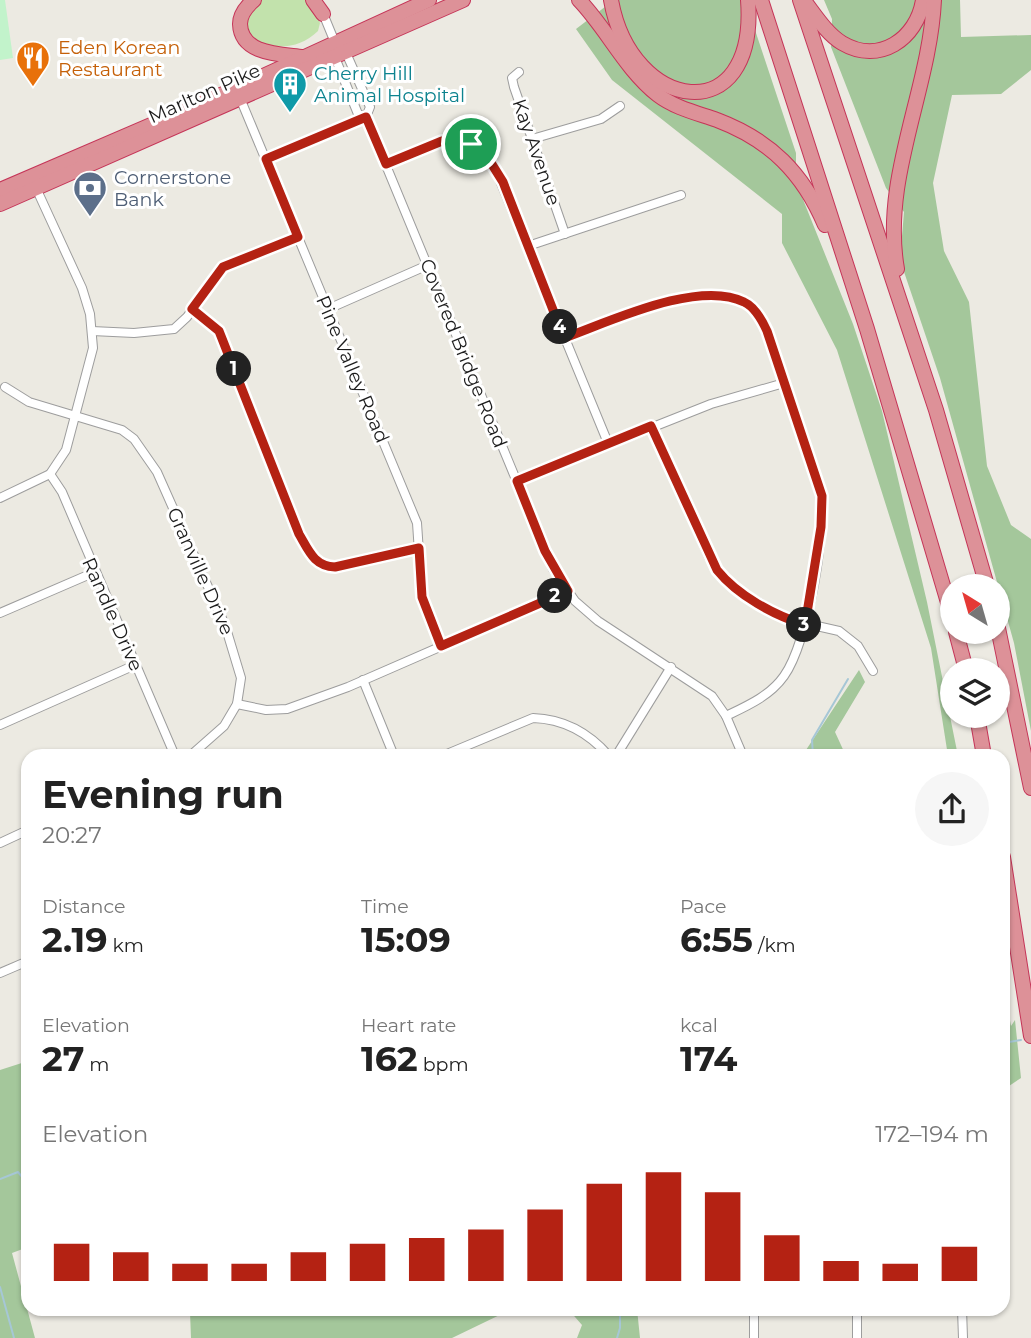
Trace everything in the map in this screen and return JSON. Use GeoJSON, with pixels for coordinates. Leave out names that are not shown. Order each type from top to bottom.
{"type":"FeatureCollection","features":[{"type":"Feature","properties":{"kind":"highway"},"geometry":{"type":"LineString","coordinates":[[254,0],[241,17],[240,26],[245,39],[253,47],[265,52],[304,57]]}},
{"type":"Feature","properties":{"kind":"highway"},"geometry":{"type":"LineString","coordinates":[[313,0],[321,7]]}},
{"type":"Feature","properties":{"kind":"highway"},"geometry":{"type":"LineString","coordinates":[[579,0],[637,76],[660,97],[753,135],[786,161],[802,180],[818,208],[867,329]]}},
{"type":"Feature","properties":{"kind":"highway"},"geometry":{"type":"LineString","coordinates":[[611,0],[622,36],[639,64],[656,81],[685,93],[713,88],[735,70],[742,58],[749,33],[748,0]]}},
{"type":"Feature","properties":{"kind":"highway"},"geometry":{"type":"LineString","coordinates":[[761,0],[867,329],[940,575]]}},
{"type":"Feature","properties":{"kind":"highway"},"geometry":{"type":"LineString","coordinates":[[801,0],[839,41],[859,50],[876,50],[888,48],[912,32],[920,16],[923,0]]}},
{"type":"Feature","properties":{"kind":"highway"},"geometry":{"type":"LineString","coordinates":[[801,0],[936,410],[983,574]]}},
{"type":"Feature","properties":{"kind":"highway"},"geometry":{"type":"LineString","coordinates":[[904,315],[893,244],[893,214],[934,0]]}},
{"type":"Feature","properties":{"kind":"highway","name":"Marlton Pike"},"geometry":{"type":"LineString","coordinates":[[0,204],[240,98],[426,1]]}},
{"type":"Feature","properties":{"kind":"highway","name":"Marlton Pike"},"geometry":{"type":"LineString","coordinates":[[0,192],[304,57],[338,48],[462,1]]}},
{"type":"Feature","properties":{"kind":"highway"},"geometry":{"type":"LineString","coordinates":[[1001,644],[1031,788]]}},
{"type":"Feature","properties":{"kind":"highway"},"geometry":{"type":"LineString","coordinates":[[979,728],[983,749]]}},
{"type":"Feature","properties":{"kind":"highway"},"geometry":{"type":"LineString","coordinates":[[1010,902],[1031,1036]]}},
{"type":"Feature","properties":{"kind":"street"},"geometry":{"type":"LineString","coordinates":[[321,7],[338,48]]}},
{"type":"Feature","properties":{"kind":"street","name":"Covered Bridge Road"},"geometry":{"type":"LineString","coordinates":[[366,117],[358,114],[336,60],[338,48],[347,55],[370,107],[366,117],[545,551],[568,591],[598,621],[712,695],[726,716],[740,749]]}},
{"type":"Feature","properties":{"kind":"street","name":"Kay Avenue"},"geometry":{"type":"LineString","coordinates":[[519,72],[512,78],[565,234]]}},
{"type":"Feature","properties":{"kind":"street","name":"Pine Valley Road"},"geometry":{"type":"LineString","coordinates":[[240,98],[417,523],[422,597],[441,646]]}},
{"type":"Feature","properties":{"kind":"street"},"geometry":{"type":"LineString","coordinates":[[532,139],[601,119],[620,106]]}},
{"type":"Feature","properties":{"kind":"street"},"geometry":{"type":"LineString","coordinates":[[266,159],[366,117]]}},
{"type":"Feature","properties":{"kind":"street"},"geometry":{"type":"LineString","coordinates":[[386,164],[442,141],[476,146],[492,161],[503,182],[608,443]]}},
{"type":"Feature","properties":{"kind":"street"},"geometry":{"type":"LineString","coordinates":[[0,498],[50,474],[66,450],[93,348],[82,288],[36,188]]}},
{"type":"Feature","properties":{"kind":"street"},"geometry":{"type":"LineString","coordinates":[[528,246],[681,195]]}},
{"type":"Feature","properties":{"kind":"street"},"geometry":{"type":"LineString","coordinates":[[92,331],[134,333],[174,329],[223,267],[298,237]]}},
{"type":"Feature","properties":{"kind":"street"},"geometry":{"type":"LineString","coordinates":[[328,309],[428,265]]}},
{"type":"Feature","properties":{"kind":"street"},"geometry":{"type":"LineString","coordinates":[[564,338],[660,304],[718,295],[744,302],[761,319],[813,463],[823,506],[805,625],[785,675],[769,692],[726,716]]}},
{"type":"Feature","properties":{"kind":"street"},"geometry":{"type":"LineString","coordinates":[[192,309],[219,331],[299,534],[318,563],[335,567],[419,548]]}},
{"type":"Feature","properties":{"kind":"street"},"geometry":{"type":"LineString","coordinates":[[517,481],[651,426],[711,404],[784,383]]}},
{"type":"Feature","properties":{"kind":"street","name":"Granville Drive"},"geometry":{"type":"LineString","coordinates":[[5,387],[29,402],[122,430],[134,439],[157,472],[236,654],[242,678],[237,704]]}},
{"type":"Feature","properties":{"kind":"street"},"geometry":{"type":"LineString","coordinates":[[651,426],[717,570],[736,589],[786,619],[839,631],[851,639],[873,671]]}},
{"type":"Feature","properties":{"kind":"street","name":"Randle Drive"},"geometry":{"type":"LineString","coordinates":[[50,474],[62,492],[173,749]]}},
{"type":"Feature","properties":{"kind":"street"},"geometry":{"type":"LineString","coordinates":[[0,614],[95,572]]}},
{"type":"Feature","properties":{"kind":"street"},"geometry":{"type":"LineString","coordinates":[[198,749],[224,726],[237,704],[266,710],[287,709],[363,680],[568,591]]}},
{"type":"Feature","properties":{"kind":"street"},"geometry":{"type":"LineString","coordinates":[[0,725],[135,665]]}},
{"type":"Feature","properties":{"kind":"street"},"geometry":{"type":"LineString","coordinates":[[620,749],[671,667]]}},
{"type":"Feature","properties":{"kind":"street"},"geometry":{"type":"LineString","coordinates":[[363,680],[391,749]]}},
{"type":"Feature","properties":{"kind":"street"},"geometry":{"type":"LineString","coordinates":[[459,749],[533,718],[548,719],[573,727],[600,749]]}},
{"type":"Feature","properties":{"kind":"street"},"geometry":{"type":"LineString","coordinates":[[0,843],[21,833]]}},
{"type":"Feature","properties":{"kind":"street"},"geometry":{"type":"LineString","coordinates":[[0,973],[21,964]]}},
{"type":"Feature","properties":{"kind":"street"},"geometry":{"type":"LineString","coordinates":[[754,1316],[754,1338]]}},
{"type":"Feature","properties":{"kind":"street"},"geometry":{"type":"LineString","coordinates":[[857,1316],[857,1338]]}},
{"type":"Feature","properties":{"kind":"street"},"geometry":{"type":"LineString","coordinates":[[962,1316],[963,1338]]}},
{"type":"Feature","properties":{"kind":"green space"},"geometry":{"type":"Polygon","coordinates":[[[0,0],[5,0],[13,58],[0,60],[0,0]]]}},
{"type":"Feature","properties":{"kind":"green space"},"geometry":{"type":"Polygon","coordinates":[[[260,0],[309,0],[320,23],[318,31],[302,42],[286,46],[268,45],[250,39],[244,23],[260,0]]]}},
{"type":"Feature","properties":{"kind":"green space"},"geometry":{"type":"Polygon","coordinates":[[[614,0],[745,0],[796,153],[796,182],[853,324],[882,411],[940,667],[940,705],[931,648],[837,350],[782,243],[782,214],[612,80],[576,29],[614,0]]]}},
{"type":"Feature","properties":{"kind":"green space"},"geometry":{"type":"Polygon","coordinates":[[[824,0],[960,0],[961,37],[1031,35],[1031,70],[1001,94],[952,95],[933,183],[944,251],[969,302],[987,466],[1011,525],[1031,539],[1031,731],[1010,629],[1010,574],[995,574],[940,378],[900,260],[904,212],[886,188],[831,47],[832,19],[824,0]]]}},
{"type":"Feature","properties":{"kind":"green space"},"geometry":{"type":"Polygon","coordinates":[[[859,670],[865,682],[835,732],[843,749],[807,749],[859,670]]]}},
{"type":"Feature","properties":{"kind":"green space"},"geometry":{"type":"Polygon","coordinates":[[[944,728],[952,728],[957,749],[947,749],[944,728]]]}},
{"type":"Feature","properties":{"kind":"green space"},"geometry":{"type":"Polygon","coordinates":[[[1015,1020],[1021,1078],[1010,1085],[1010,1021],[1011,1026],[1015,1020]]]}},
{"type":"Feature","properties":{"kind":"green space"},"geometry":{"type":"Polygon","coordinates":[[[21,1063],[21,1250],[12,1253],[21,1286],[21,1316],[29,1316],[35,1338],[0,1338],[0,1070],[21,1063]]]}},
{"type":"Feature","properties":{"kind":"green space"},"geometry":{"type":"Polygon","coordinates":[[[190,1316],[498,1316],[452,1338],[191,1338],[190,1316]]]}},
{"type":"Feature","properties":{"kind":"green space"},"geometry":{"type":"Polygon","coordinates":[[[574,1316],[638,1316],[640,1338],[577,1338],[582,1325],[574,1316]]]}},
{"type":"Feature","properties":{"kind":"waterway"},"geometry":{"type":"LineString","coordinates":[[813,749],[812,740],[848,679]]}},
{"type":"Feature","properties":{"kind":"waterway"},"geometry":{"type":"LineString","coordinates":[[1010,1042],[1021,1040]]}},
{"type":"Feature","properties":{"kind":"waterway"},"geometry":{"type":"LineString","coordinates":[[0,1179],[18,1172],[21,1176]]}},
{"type":"Feature","properties":{"kind":"waterway"},"geometry":{"type":"LineString","coordinates":[[0,1287],[14,1338]]}},
{"type":"Feature","properties":{"kind":"waterway"},"geometry":{"type":"LineString","coordinates":[[617,1338],[620,1316]]}},
{"type":"Feature","properties":{"kind":"place","name":"Eden Korean Restaurant"},"geometry":{"type":"Point","coordinates":[33,88]}},
{"type":"Feature","properties":{"kind":"place","name":"Cherry Hill Animal Hospital"},"geometry":{"type":"Point","coordinates":[290,114]}},
{"type":"Feature","properties":{"kind":"place","name":"Cornerstone Bank"},"geometry":{"type":"Point","coordinates":[90,218]}},
{"type":"Feature","properties":{"kind":"route"},"geometry":{"type":"LineString","coordinates":[[366,117],[386,164],[442,141],[454,140],[471,144],[483,150],[503,182],[564,338],[660,304],[718,295],[744,302],[761,319],[813,463],[822,496],[821,527],[805,625],[786,619],[727,583],[709,557],[651,426],[517,481],[553,569],[568,591],[441,646],[422,597],[419,548],[335,567],[318,563],[312,556],[299,534],[219,331],[192,309],[212,278],[223,267],[298,237],[266,159],[366,117]]}}]}
